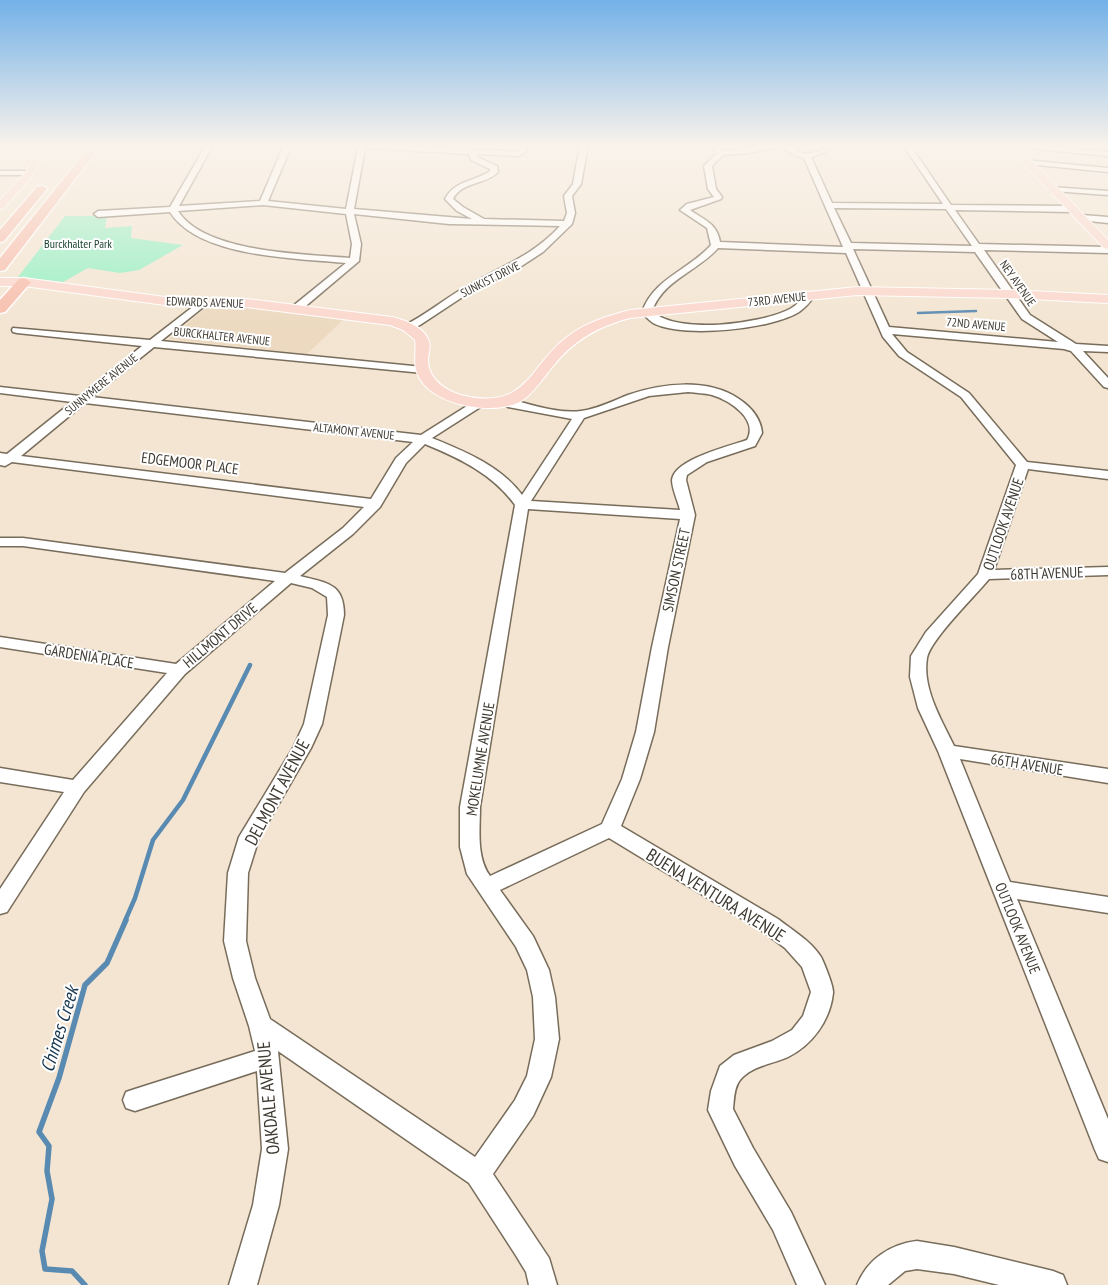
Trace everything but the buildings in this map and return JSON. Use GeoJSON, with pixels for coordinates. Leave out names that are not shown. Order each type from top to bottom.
{"type":"FeatureCollection","features":[{"type":"Feature","properties":{"kind":"highway"},"geometry":{"type":"LineString","coordinates":[[0,238],[28,205]]}},
{"type":"Feature","properties":{"kind":"highway"},"geometry":{"type":"LineString","coordinates":[[0,267],[47,205]]}},
{"type":"Feature","properties":{"kind":"highway"},"geometry":{"type":"LineString","coordinates":[[0,310],[24,282]]}},
{"type":"Feature","properties":{"kind":"main road"},"geometry":{"type":"LineString","coordinates":[[1068,205],[1107,246]]}},
{"type":"Feature","properties":{"kind":"main road","name":"EDWARDS AVENUE"},"geometry":{"type":"LineString","coordinates":[[0,282],[24,282],[165,301],[241,303],[297,308],[377,318],[409,327]]}},
{"type":"Feature","properties":{"kind":"main road","name":"73RD AVENUE"},"geometry":{"type":"LineString","coordinates":[[506,402],[520,396],[562,348],[574,338],[605,321],[630,314],[810,295],[867,291],[1010,294],[1108,299]]}},
{"type":"Feature","properties":{"kind":"main road"},"geometry":{"type":"LineString","coordinates":[[409,327],[420,337],[424,344],[423,370],[426,378],[433,386],[443,393],[478,403],[497,404],[506,402]]}},
{"type":"Feature","properties":{"kind":"street"},"geometry":{"type":"LineString","coordinates":[[173,209],[175,205]]}},
{"type":"Feature","properties":{"kind":"street"},"geometry":{"type":"LineString","coordinates":[[98,214],[114,215],[233,205]]}},
{"type":"Feature","properties":{"kind":"street"},"geometry":{"type":"LineString","coordinates":[[282,205],[449,221],[568,224],[572,214],[570,205]]}},
{"type":"Feature","properties":{"kind":"street"},"geometry":{"type":"LineString","coordinates":[[297,308],[354,261],[358,252],[358,243],[351,226],[349,212],[350,205]]}},
{"type":"Feature","properties":{"kind":"street"},"geometry":{"type":"LineString","coordinates":[[456,205],[484,222]]}},
{"type":"Feature","properties":{"kind":"street"},"geometry":{"type":"LineString","coordinates":[[694,205],[684,210],[710,225],[715,234],[716,245]]}},
{"type":"Feature","properties":{"kind":"street"},"geometry":{"type":"LineString","coordinates":[[830,205],[1072,209]]}},
{"type":"Feature","properties":{"kind":"street","name":"OUTLOOK AVENUE"},"geometry":{"type":"LineString","coordinates":[[830,205],[884,330],[895,347],[965,394],[1023,465],[985,575],[932,635],[920,656],[918,677],[927,708],[947,751],[1108,1150]]}},
{"type":"Feature","properties":{"kind":"street","name":"NEY AVENUE"},"geometry":{"type":"LineString","coordinates":[[949,207],[1026,317],[1071,346]]}},
{"type":"Feature","properties":{"kind":"street"},"geometry":{"type":"LineString","coordinates":[[173,209],[186,227],[219,241],[259,250],[354,261]]}},
{"type":"Feature","properties":{"kind":"street"},"geometry":{"type":"LineString","coordinates":[[1082,218],[1108,220]]}},
{"type":"Feature","properties":{"kind":"street","name":"SUNKIST DRIVE"},"geometry":{"type":"LineString","coordinates":[[409,327],[420,322],[466,290],[488,278],[513,268],[549,246],[568,224]]}},
{"type":"Feature","properties":{"kind":"street"},"geometry":{"type":"LineString","coordinates":[[810,295],[795,310],[788,313],[717,327],[670,325],[655,320],[647,312],[648,305],[664,286],[716,245],[848,248],[1107,246]]}},
{"type":"Feature","properties":{"kind":"street","name":"SUNNYMERE AVENUE"},"geometry":{"type":"LineString","coordinates":[[3,460],[82,400],[203,302]]}},
{"type":"Feature","properties":{"kind":"street","name":"BURCKHALTER AVENUE"},"geometry":{"type":"LineString","coordinates":[[17,330],[423,370]]}},
{"type":"Feature","properties":{"kind":"street","name":"72ND AVENUE"},"geometry":{"type":"LineString","coordinates":[[884,330],[1108,350]]}},
{"type":"Feature","properties":{"kind":"street"},"geometry":{"type":"LineString","coordinates":[[1071,346],[1108,385]]}},
{"type":"Feature","properties":{"kind":"street","name":"ALTAMONT AVENUE"},"geometry":{"type":"LineString","coordinates":[[0,390],[423,439],[476,463],[510,488],[522,505]]}},
{"type":"Feature","properties":{"kind":"street","name":"SIMSON STREET"},"geometry":{"type":"LineString","coordinates":[[506,402],[518,407],[580,415],[648,393],[675,390],[712,392],[734,400],[744,408],[752,420],[756,432],[756,439],[743,447],[702,460],[691,465],[681,473],[679,480],[688,515],[660,647],[645,732],[631,779],[610,830]]}},
{"type":"Feature","properties":{"kind":"street","name":"HILLMONT DRIVE"},"geometry":{"type":"LineString","coordinates":[[0,906],[77,787],[179,670],[288,578],[348,531],[375,504],[401,461],[423,439],[478,403]]}},
{"type":"Feature","properties":{"kind":"street","name":"MOKELUMNE AVENUE"},"geometry":{"type":"LineString","coordinates":[[478,1174],[524,1108],[539,1077],[547,1039],[544,997],[538,970],[525,942],[477,874],[470,846],[470,807],[522,505],[580,415]]}},
{"type":"Feature","properties":{"kind":"street","name":"EDGEMOOR PLACE"},"geometry":{"type":"LineString","coordinates":[[3,460],[375,504]]}},
{"type":"Feature","properties":{"kind":"street"},"geometry":{"type":"LineString","coordinates":[[1023,465],[1108,475]]}},
{"type":"Feature","properties":{"kind":"street"},"geometry":{"type":"LineString","coordinates":[[522,505],[688,515]]}},
{"type":"Feature","properties":{"kind":"street","name":"DELMONT AVENUE"},"geometry":{"type":"LineString","coordinates":[[0,542],[23,542],[288,578],[317,585],[334,595],[336,614],[313,724],[302,748],[249,837],[238,873],[235,941],[244,978],[261,1026]]}},
{"type":"Feature","properties":{"kind":"street","name":"68TH AVENUE"},"geometry":{"type":"LineString","coordinates":[[985,575],[1108,571]]}},
{"type":"Feature","properties":{"kind":"street","name":"GARDENIA PLACE"},"geometry":{"type":"LineString","coordinates":[[0,642],[179,670]]}},
{"type":"Feature","properties":{"kind":"street","name":"66TH AVENUE"},"geometry":{"type":"LineString","coordinates":[[947,751],[1108,776]]}},
{"type":"Feature","properties":{"kind":"street"},"geometry":{"type":"LineString","coordinates":[[0,775],[77,787]]}},
{"type":"Feature","properties":{"kind":"street"},"geometry":{"type":"LineString","coordinates":[[486,887],[610,830]]}},
{"type":"Feature","properties":{"kind":"street","name":"BUENA VENTURA AVENUE"},"geometry":{"type":"LineString","coordinates":[[610,830],[770,925],[792,942],[812,962],[822,992],[813,1021],[800,1038],[780,1049],[742,1064],[729,1074],[723,1091],[720,1110],[744,1157],[782,1220],[810,1285]]}},
{"type":"Feature","properties":{"kind":"street"},"geometry":{"type":"LineString","coordinates":[[1002,890],[1108,905]]}},
{"type":"Feature","properties":{"kind":"street"},"geometry":{"type":"LineString","coordinates":[[261,1026],[478,1174],[525,1244],[539,1268],[543,1285]]}},
{"type":"Feature","properties":{"kind":"street","name":"OAKDALE AVENUE"},"geometry":{"type":"LineString","coordinates":[[243,1285],[266,1205],[275,1149],[268,1057],[261,1026]]}},
{"type":"Feature","properties":{"kind":"street"},"geometry":{"type":"LineString","coordinates":[[135,1100],[268,1057]]}},
{"type":"Feature","properties":{"kind":"street"},"geometry":{"type":"LineString","coordinates":[[871,1285],[883,1269],[907,1255],[944,1258],[1053,1285]]}},
{"type":"Feature","properties":{"kind":"shaded area"},"geometry":{"type":"Polygon","coordinates":[[[217,303],[345,318],[307,354],[169,339],[210,304],[217,303]]]}},
{"type":"Feature","properties":{"kind":"green space","name":"Burckhalter Park"},"geometry":{"type":"Polygon","coordinates":[[[65,216],[107,216],[105,228],[132,226],[131,238],[183,245],[139,270],[120,273],[88,268],[63,282],[18,277],[65,216]]]}},
{"type":"Feature","properties":{"kind":"waterway"},"geometry":{"type":"LineString","coordinates":[[918,313],[976,311]]}},
{"type":"Feature","properties":{"kind":"waterway","name":"Chimes Creek"},"geometry":{"type":"LineString","coordinates":[[125,921],[135,898],[153,840],[183,800],[250,665]]}},
{"type":"Feature","properties":{"kind":"waterway","name":"Chimes Creek"},"geometry":{"type":"LineString","coordinates":[[85,1285],[72,1271],[45,1269],[42,1251],[52,1199],[47,1171],[49,1146],[39,1132],[59,1078],[85,985],[107,963],[126,920]]}}]}
